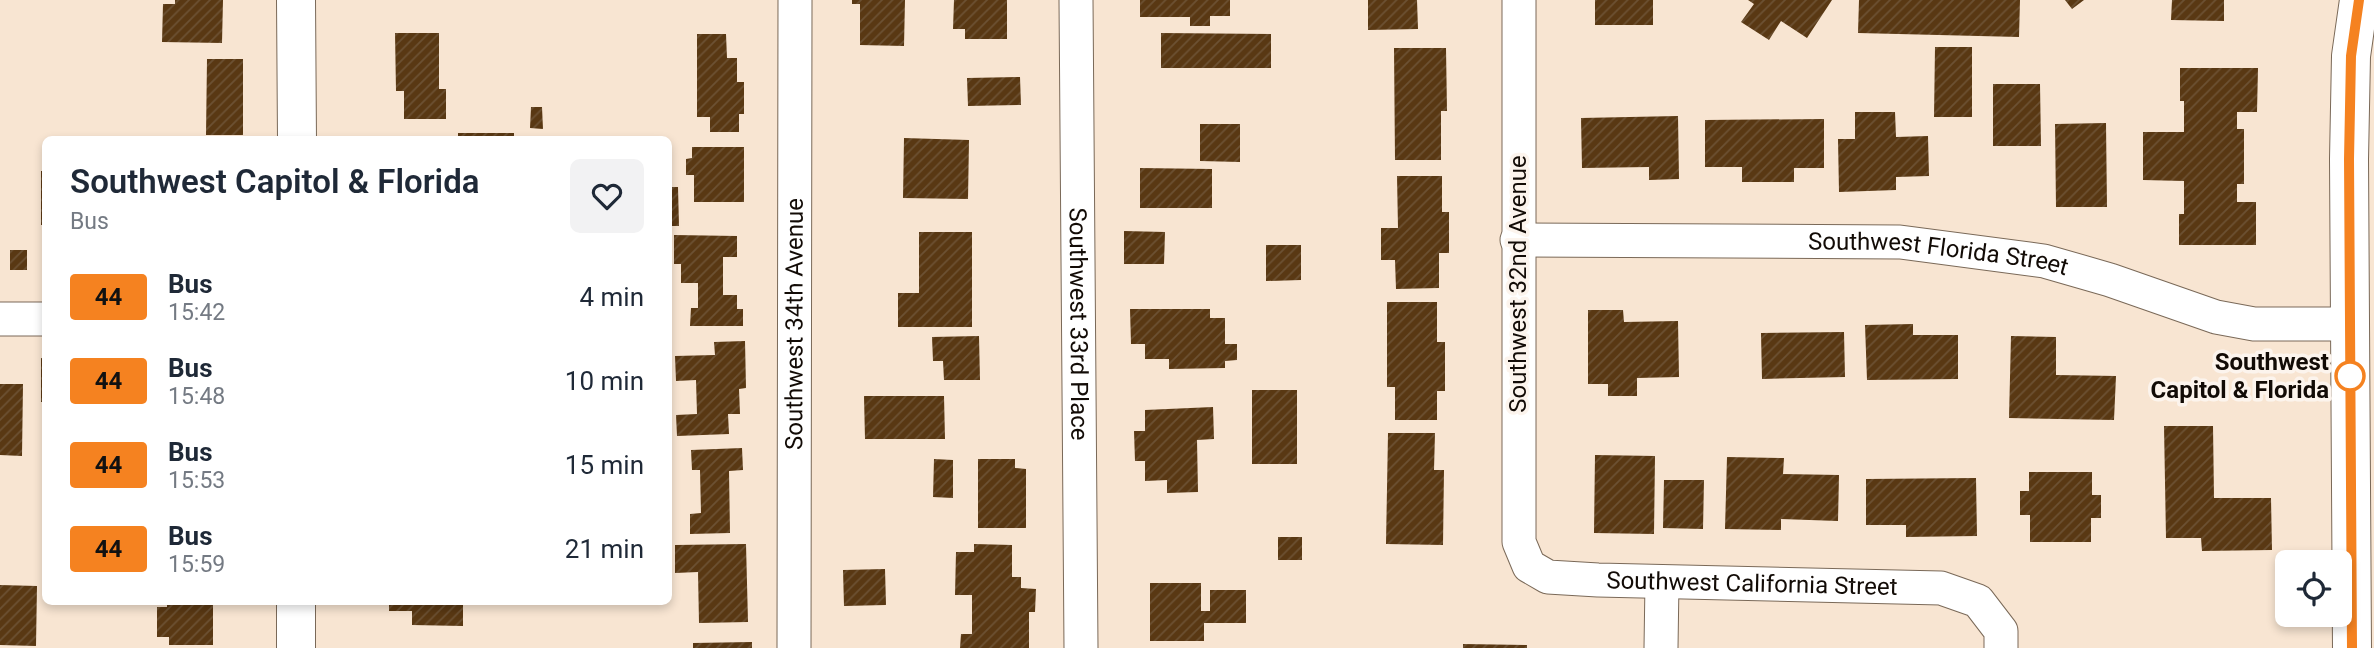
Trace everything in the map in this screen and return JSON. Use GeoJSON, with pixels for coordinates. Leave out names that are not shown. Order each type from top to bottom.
{"type":"FeatureCollection","features":[{"type":"Feature","properties":{"kind":"street"},"geometry":{"type":"LineString","coordinates":[[296,0],[297,136]]}},
{"type":"Feature","properties":{"kind":"street","name":"Southwest 34th Avenue"},"geometry":{"type":"LineString","coordinates":[[794,648],[795,0]]}},
{"type":"Feature","properties":{"kind":"street","name":"Southwest 33rd Place"},"geometry":{"type":"LineString","coordinates":[[1076,0],[1081,648]]}},
{"type":"Feature","properties":{"kind":"street","name":"Southwest 32nd Avenue"},"geometry":{"type":"LineString","coordinates":[[1519,0],[1519,542],[1529,566]]}},
{"type":"Feature","properties":{"kind":"street"},"geometry":{"type":"LineString","coordinates":[[2352,648],[2363,484],[2349,324],[2349,132],[2353,9]]}},
{"type":"Feature","properties":{"kind":"street","name":"Southwest Florida Street"},"geometry":{"type":"LineString","coordinates":[[1517,240],[1900,242],[2044,261],[2110,280],[2216,317],[2254,324],[2349,324]]}},
{"type":"Feature","properties":{"kind":"street"},"geometry":{"type":"LineString","coordinates":[[0,319],[42,319]]}},
{"type":"Feature","properties":{"kind":"street","name":"Southwest California Street"},"geometry":{"type":"LineString","coordinates":[[1529,566],[1548,577],[1941,588],[1978,601],[2001,631],[2001,648]]}},
{"type":"Feature","properties":{"kind":"street"},"geometry":{"type":"LineString","coordinates":[[1661,648],[1662,582]]}},
{"type":"Feature","properties":{"kind":"street"},"geometry":{"type":"LineString","coordinates":[[296,605],[296,648]]}},
{"type":"Feature","properties":{"kind":"building"},"geometry":{"type":"Polygon","coordinates":[[[175,0],[223,0],[222,43],[162,42],[163,4],[175,4],[175,0]]]}},
{"type":"Feature","properties":{"kind":"building"},"geometry":{"type":"Polygon","coordinates":[[[852,0],[905,0],[904,46],[860,45],[860,4],[852,4],[852,0]]]}},
{"type":"Feature","properties":{"kind":"building"},"geometry":{"type":"Polygon","coordinates":[[[954,0],[1007,0],[1007,39],[965,39],[965,29],[953,29],[954,0]]]}},
{"type":"Feature","properties":{"kind":"building"},"geometry":{"type":"Polygon","coordinates":[[[1140,0],[1230,0],[1230,16],[1210,16],[1210,26],[1190,26],[1190,17],[1140,17],[1140,0]]]}},
{"type":"Feature","properties":{"kind":"building"},"geometry":{"type":"Polygon","coordinates":[[[1368,0],[1417,0],[1418,29],[1368,30],[1368,0]]]}},
{"type":"Feature","properties":{"kind":"building"},"geometry":{"type":"Polygon","coordinates":[[[1595,0],[1653,0],[1653,25],[1595,25],[1595,0]]]}},
{"type":"Feature","properties":{"kind":"building"},"geometry":{"type":"Polygon","coordinates":[[[1748,0],[1832,0],[1807,38],[1781,21],[1769,40],[1741,22],[1754,4],[1748,0]]]}},
{"type":"Feature","properties":{"kind":"building"},"geometry":{"type":"Polygon","coordinates":[[[1859,0],[2020,0],[2019,37],[1858,33],[1859,0]]]}},
{"type":"Feature","properties":{"kind":"building"},"geometry":{"type":"Polygon","coordinates":[[[2065,0],[2084,0],[2072,9],[2065,0]]]}},
{"type":"Feature","properties":{"kind":"building"},"geometry":{"type":"Polygon","coordinates":[[[2172,0],[2224,0],[2224,21],[2171,20],[2172,0]]]}},
{"type":"Feature","properties":{"kind":"building"},"geometry":{"type":"Polygon","coordinates":[[[395,33],[439,33],[439,89],[446,89],[446,119],[404,119],[404,91],[396,91],[395,33]]]}},
{"type":"Feature","properties":{"kind":"building"},"geometry":{"type":"Polygon","coordinates":[[[1161,33],[1271,34],[1271,68],[1161,68],[1161,33]]]}},
{"type":"Feature","properties":{"kind":"building"},"geometry":{"type":"Polygon","coordinates":[[[697,34],[726,34],[727,58],[737,58],[737,82],[744,82],[744,114],[739,114],[739,132],[710,132],[710,117],[697,117],[697,34]]]}},
{"type":"Feature","properties":{"kind":"building"},"geometry":{"type":"Polygon","coordinates":[[[1935,47],[1972,47],[1972,117],[1934,117],[1935,47]]]}},
{"type":"Feature","properties":{"kind":"building"},"geometry":{"type":"Polygon","coordinates":[[[1394,48],[1446,48],[1447,111],[1441,111],[1441,160],[1395,160],[1394,48]]]}},
{"type":"Feature","properties":{"kind":"building"},"geometry":{"type":"Polygon","coordinates":[[[207,59],[243,59],[243,135],[206,135],[207,59]]]}},
{"type":"Feature","properties":{"kind":"building"},"geometry":{"type":"Polygon","coordinates":[[[2180,68],[2258,68],[2257,112],[2237,112],[2237,129],[2244,129],[2244,184],[2237,184],[2237,202],[2256,202],[2256,245],[2179,245],[2179,214],[2184,214],[2184,181],[2143,180],[2143,132],[2184,132],[2180,68]]]}},
{"type":"Feature","properties":{"kind":"building"},"geometry":{"type":"Polygon","coordinates":[[[1020,77],[1021,105],[968,106],[967,78],[1020,77]]]}},
{"type":"Feature","properties":{"kind":"building"},"geometry":{"type":"Polygon","coordinates":[[[1993,84],[2040,84],[2041,146],[1993,146],[1993,84]]]}},
{"type":"Feature","properties":{"kind":"building"},"geometry":{"type":"Polygon","coordinates":[[[531,107],[542,107],[543,129],[530,128],[531,107]]]}},
{"type":"Feature","properties":{"kind":"building"},"geometry":{"type":"Polygon","coordinates":[[[1855,112],[1895,112],[1896,137],[1928,136],[1929,176],[1896,177],[1896,190],[1839,192],[1838,139],[1855,139],[1855,112]]]}},
{"type":"Feature","properties":{"kind":"building"},"geometry":{"type":"Polygon","coordinates":[[[1678,116],[1679,179],[1649,180],[1649,167],[1582,168],[1581,118],[1678,116]]]}},
{"type":"Feature","properties":{"kind":"building"},"geometry":{"type":"Polygon","coordinates":[[[1824,119],[1824,168],[1794,168],[1794,182],[1742,182],[1742,167],[1705,167],[1705,120],[1824,119]]]}},
{"type":"Feature","properties":{"kind":"building"},"geometry":{"type":"Polygon","coordinates":[[[2106,123],[2107,207],[2056,207],[2055,124],[2106,123]]]}},
{"type":"Feature","properties":{"kind":"building"},"geometry":{"type":"Polygon","coordinates":[[[1200,124],[1240,124],[1240,162],[1200,161],[1200,124]]]}},
{"type":"Feature","properties":{"kind":"building"},"geometry":{"type":"Polygon","coordinates":[[[458,133],[514,133],[514,136],[458,136],[458,133]]]}},
{"type":"Feature","properties":{"kind":"building"},"geometry":{"type":"Polygon","coordinates":[[[904,138],[969,140],[968,199],[903,198],[904,138]]]}},
{"type":"Feature","properties":{"kind":"building"},"geometry":{"type":"Polygon","coordinates":[[[692,147],[744,147],[744,202],[694,202],[694,175],[686,175],[686,159],[692,158],[692,147]]]}},
{"type":"Feature","properties":{"kind":"building"},"geometry":{"type":"Polygon","coordinates":[[[1140,168],[1212,169],[1212,208],[1140,208],[1140,168]]]}},
{"type":"Feature","properties":{"kind":"building"},"geometry":{"type":"Polygon","coordinates":[[[41,171],[42,171],[42,225],[41,171]]]}},
{"type":"Feature","properties":{"kind":"building"},"geometry":{"type":"Polygon","coordinates":[[[1397,176],[1442,176],[1442,212],[1449,212],[1449,253],[1439,253],[1439,288],[1396,289],[1395,260],[1381,260],[1381,228],[1398,228],[1397,176]]]}},
{"type":"Feature","properties":{"kind":"building"},"geometry":{"type":"Polygon","coordinates":[[[672,187],[678,187],[679,226],[672,226],[672,187]]]}},
{"type":"Feature","properties":{"kind":"building"},"geometry":{"type":"Polygon","coordinates":[[[1124,231],[1165,232],[1164,264],[1124,264],[1124,231]]]}},
{"type":"Feature","properties":{"kind":"building"},"geometry":{"type":"Polygon","coordinates":[[[919,232],[972,232],[972,327],[898,327],[898,293],[919,293],[919,232]]]}},
{"type":"Feature","properties":{"kind":"building"},"geometry":{"type":"Polygon","coordinates":[[[674,235],[737,236],[737,257],[723,257],[723,295],[737,295],[737,309],[743,309],[743,326],[690,326],[691,308],[698,308],[698,283],[681,283],[681,264],[674,264],[674,235]]]}},
{"type":"Feature","properties":{"kind":"building"},"geometry":{"type":"Polygon","coordinates":[[[1266,245],[1301,245],[1301,280],[1266,281],[1266,245]]]}},
{"type":"Feature","properties":{"kind":"building"},"geometry":{"type":"Polygon","coordinates":[[[10,250],[27,250],[27,270],[10,270],[10,250]]]}},
{"type":"Feature","properties":{"kind":"building"},"geometry":{"type":"Polygon","coordinates":[[[1387,302],[1437,302],[1437,342],[1445,342],[1445,391],[1437,391],[1437,420],[1395,420],[1395,387],[1387,387],[1387,302]]]}},
{"type":"Feature","properties":{"kind":"building"},"geometry":{"type":"Polygon","coordinates":[[[1130,309],[1210,309],[1210,318],[1225,318],[1225,344],[1237,344],[1237,360],[1225,361],[1225,368],[1169,369],[1169,359],[1145,359],[1145,344],[1131,344],[1130,309]]]}},
{"type":"Feature","properties":{"kind":"building"},"geometry":{"type":"Polygon","coordinates":[[[1588,310],[1623,310],[1624,322],[1678,321],[1679,377],[1637,378],[1637,396],[1608,396],[1608,384],[1588,384],[1588,310]]]}},
{"type":"Feature","properties":{"kind":"building"},"geometry":{"type":"Polygon","coordinates":[[[1913,324],[1913,335],[1958,335],[1958,379],[1867,380],[1865,325],[1913,324]]]}},
{"type":"Feature","properties":{"kind":"building"},"geometry":{"type":"Polygon","coordinates":[[[1844,332],[1845,377],[1762,379],[1761,333],[1844,332]]]}},
{"type":"Feature","properties":{"kind":"building"},"geometry":{"type":"Polygon","coordinates":[[[979,336],[980,380],[944,380],[943,361],[933,361],[932,337],[979,336]]]}},
{"type":"Feature","properties":{"kind":"building"},"geometry":{"type":"Polygon","coordinates":[[[2011,336],[2056,337],[2056,375],[2116,376],[2114,420],[2009,418],[2011,336]]]}},
{"type":"Feature","properties":{"kind":"building"},"geometry":{"type":"Polygon","coordinates":[[[745,341],[746,388],[739,389],[740,414],[728,414],[729,434],[677,436],[676,415],[697,414],[696,380],[676,381],[675,356],[715,355],[714,342],[745,341]]]}},
{"type":"Feature","properties":{"kind":"building"},"geometry":{"type":"Polygon","coordinates":[[[41,358],[42,358],[42,402],[41,358]]]}},
{"type":"Feature","properties":{"kind":"building"},"geometry":{"type":"Polygon","coordinates":[[[0,384],[23,384],[22,456],[0,455],[0,384]]]}},
{"type":"Feature","properties":{"kind":"building"},"geometry":{"type":"Polygon","coordinates":[[[1252,390],[1297,390],[1297,464],[1252,464],[1252,390]]]}},
{"type":"Feature","properties":{"kind":"building"},"geometry":{"type":"Polygon","coordinates":[[[864,396],[944,396],[945,439],[865,439],[864,396]]]}},
{"type":"Feature","properties":{"kind":"building"},"geometry":{"type":"Polygon","coordinates":[[[1213,407],[1214,439],[1197,440],[1198,492],[1167,493],[1167,480],[1145,481],[1145,461],[1135,461],[1134,431],[1145,431],[1145,410],[1213,407]]]}},
{"type":"Feature","properties":{"kind":"building"},"geometry":{"type":"Polygon","coordinates":[[[2164,426],[2213,426],[2214,498],[2271,498],[2272,550],[2202,551],[2201,538],[2166,538],[2164,426]]]}},
{"type":"Feature","properties":{"kind":"building"},"geometry":{"type":"Polygon","coordinates":[[[1388,433],[1435,433],[1434,470],[1444,470],[1443,545],[1386,544],[1388,433]]]}},
{"type":"Feature","properties":{"kind":"building"},"geometry":{"type":"Polygon","coordinates":[[[742,448],[743,470],[729,471],[730,533],[690,534],[690,514],[701,513],[700,470],[692,470],[691,450],[742,448]]]}},
{"type":"Feature","properties":{"kind":"building"},"geometry":{"type":"Polygon","coordinates":[[[1595,455],[1655,456],[1654,534],[1594,533],[1595,455]]]}},
{"type":"Feature","properties":{"kind":"building"},"geometry":{"type":"Polygon","coordinates":[[[1727,457],[1784,458],[1783,474],[1839,475],[1838,521],[1781,519],[1781,530],[1725,529],[1727,457]]]}},
{"type":"Feature","properties":{"kind":"building"},"geometry":{"type":"Polygon","coordinates":[[[934,459],[953,460],[953,498],[933,497],[934,459]]]}},
{"type":"Feature","properties":{"kind":"building"},"geometry":{"type":"Polygon","coordinates":[[[978,459],[1015,459],[1015,468],[1026,469],[1026,528],[978,528],[978,459]]]}},
{"type":"Feature","properties":{"kind":"building"},"geometry":{"type":"Polygon","coordinates":[[[2029,472],[2092,472],[2092,495],[2101,495],[2101,518],[2091,518],[2091,542],[2030,542],[2030,515],[2020,515],[2020,491],[2029,491],[2029,472]]]}},
{"type":"Feature","properties":{"kind":"building"},"geometry":{"type":"Polygon","coordinates":[[[1976,478],[1977,536],[1906,537],[1906,525],[1866,525],[1866,479],[1976,478]]]}},
{"type":"Feature","properties":{"kind":"building"},"geometry":{"type":"Polygon","coordinates":[[[1664,480],[1704,480],[1703,529],[1663,528],[1664,480]]]}},
{"type":"Feature","properties":{"kind":"building"},"geometry":{"type":"Polygon","coordinates":[[[1278,537],[1302,537],[1302,560],[1278,560],[1278,537]]]}},
{"type":"Feature","properties":{"kind":"building"},"geometry":{"type":"Polygon","coordinates":[[[746,544],[748,622],[699,623],[698,572],[675,573],[675,545],[746,544]]]}},
{"type":"Feature","properties":{"kind":"building"},"geometry":{"type":"Polygon","coordinates":[[[974,544],[1012,545],[1012,577],[1021,577],[1021,588],[1036,589],[1035,612],[1029,612],[1029,648],[960,648],[961,634],[972,634],[972,595],[955,595],[956,552],[974,552],[974,544]]]}},
{"type":"Feature","properties":{"kind":"building"},"geometry":{"type":"Polygon","coordinates":[[[885,569],[886,605],[844,606],[843,570],[885,569]]]}},
{"type":"Feature","properties":{"kind":"building"},"geometry":{"type":"Polygon","coordinates":[[[1150,583],[1201,583],[1201,611],[1210,611],[1210,590],[1246,590],[1246,623],[1204,623],[1204,641],[1150,641],[1150,583]]]}},
{"type":"Feature","properties":{"kind":"building"},"geometry":{"type":"Polygon","coordinates":[[[0,585],[37,586],[36,646],[0,645],[0,585]]]}},
{"type":"Feature","properties":{"kind":"building"},"geometry":{"type":"Polygon","coordinates":[[[213,605],[213,645],[169,645],[169,637],[157,637],[157,607],[213,605]]]}},
{"type":"Feature","properties":{"kind":"building"},"geometry":{"type":"Polygon","coordinates":[[[389,605],[463,605],[463,626],[412,625],[412,611],[389,611],[389,605]]]}},
{"type":"Feature","properties":{"kind":"building"},"geometry":{"type":"Polygon","coordinates":[[[752,642],[752,648],[693,648],[693,643],[752,642]]]}},
{"type":"Feature","properties":{"kind":"building"},"geometry":{"type":"Polygon","coordinates":[[[1463,644],[1527,645],[1527,648],[1463,648],[1463,644]]]}},
{"type":"Feature","properties":{"kind":"bus line","name":"44"},"geometry":{"type":"LineString","coordinates":[[2352,648],[2349,159],[2351,56],[2359,0]]}},
{"type":"Feature","properties":{"kind":"place","name":"Southwest Capitol & Florida"},"geometry":{"type":"Point","coordinates":[2350,376]}}]}
